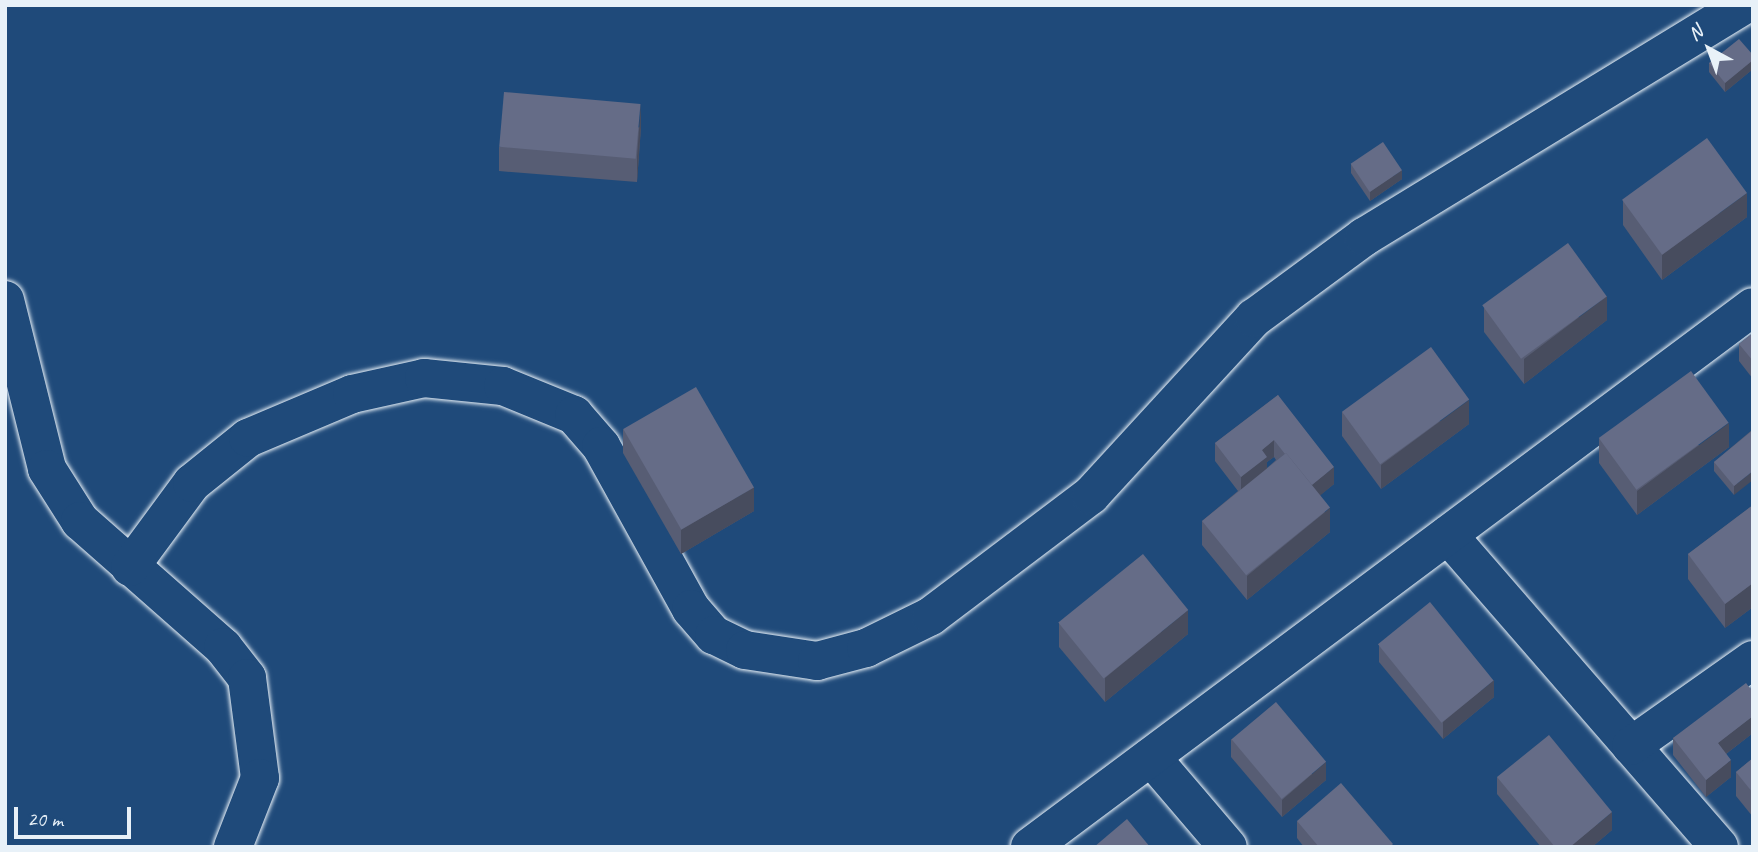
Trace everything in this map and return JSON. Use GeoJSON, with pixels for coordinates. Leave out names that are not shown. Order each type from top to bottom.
{"type":"FeatureCollection","features":[{"type":"Feature","properties":{"kind":"street"},"geometry":{"type":"LineString","coordinates":[[130,567],[191,483],[248,438],[352,394],[424,378],[503,386],[574,415],[601,446],[691,609],[715,635],[745,650],[817,661],[866,648],[931,616],[1091,495],[1254,318],[1364,237],[1744,5]]}},
{"type":"Feature","properties":{"kind":"street"},"geometry":{"type":"LineString","coordinates":[[5,300],[47,469],[80,521],[223,647],[247,678],[260,779],[233,847]]}},
{"type":"Feature","properties":{"kind":"street"},"geometry":{"type":"LineString","coordinates":[[1030,847],[1753,307]]}},
{"type":"Feature","properties":{"kind":"street"},"geometry":{"type":"LineString","coordinates":[[1447,535],[1719,847]]}},
{"type":"Feature","properties":{"kind":"street"},"geometry":{"type":"LineString","coordinates":[[1631,746],[1753,660]]}},
{"type":"Feature","properties":{"kind":"street"},"geometry":{"type":"LineString","coordinates":[[1151,757],[1228,847]]}},
{"type":"Feature","properties":{"kind":"building"},"geometry":{"type":"Polygon","coordinates":[[[1739,39],[1753,55],[1753,60],[1725,83],[1709,63],[1739,39]]]}},
{"type":"Feature","properties":{"kind":"building"},"geometry":{"type":"Polygon","coordinates":[[[504,92],[640,104],[636,159],[499,147],[504,92]]]}},
{"type":"Feature","properties":{"kind":"building"},"geometry":{"type":"Polygon","coordinates":[[[1707,138],[1747,193],[1662,255],[1622,200],[1707,138]]]}},
{"type":"Feature","properties":{"kind":"building"},"geometry":{"type":"Polygon","coordinates":[[[1383,142],[1402,170],[1370,192],[1351,164],[1383,142]]]}},
{"type":"Feature","properties":{"kind":"building"},"geometry":{"type":"Polygon","coordinates":[[[1568,243],[1607,296],[1521,359],[1482,305],[1568,243]]]}},
{"type":"Feature","properties":{"kind":"building"},"geometry":{"type":"Polygon","coordinates":[[[1753,333],[1753,361],[1739,344],[1753,333]]]}},
{"type":"Feature","properties":{"kind":"building"},"geometry":{"type":"Polygon","coordinates":[[[1431,347],[1469,400],[1380,464],[1342,412],[1431,347]]]}},
{"type":"Feature","properties":{"kind":"building"},"geometry":{"type":"Polygon","coordinates":[[[1691,371],[1729,423],[1636,490],[1599,438],[1691,371]]]}},
{"type":"Feature","properties":{"kind":"building"},"geometry":{"type":"Polygon","coordinates":[[[696,387],[754,487],[681,529],[623,429],[696,387]]]}},
{"type":"Feature","properties":{"kind":"building"},"geometry":{"type":"Polygon","coordinates":[[[1278,395],[1334,467],[1312,485],[1274,440],[1262,450],[1267,457],[1241,477],[1215,443],[1278,395]]]}},
{"type":"Feature","properties":{"kind":"building"},"geometry":{"type":"Polygon","coordinates":[[[1753,430],[1753,471],[1734,486],[1714,462],[1753,430]]]}},
{"type":"Feature","properties":{"kind":"building"},"geometry":{"type":"Polygon","coordinates":[[[1286,453],[1330,507],[1246,575],[1202,521],[1286,453]]]}},
{"type":"Feature","properties":{"kind":"building"},"geometry":{"type":"Polygon","coordinates":[[[1753,505],[1753,583],[1725,604],[1688,554],[1753,505]]]}},
{"type":"Feature","properties":{"kind":"building"},"geometry":{"type":"Polygon","coordinates":[[[1143,554],[1188,610],[1104,679],[1058,623],[1143,554]]]}},
{"type":"Feature","properties":{"kind":"building"},"geometry":{"type":"Polygon","coordinates":[[[1430,602],[1494,680],[1441,723],[1378,644],[1430,602]]]}},
{"type":"Feature","properties":{"kind":"building"},"geometry":{"type":"Polygon","coordinates":[[[1746,683],[1753,692],[1753,716],[1718,743],[1731,760],[1706,780],[1673,738],[1746,683]]]}},
{"type":"Feature","properties":{"kind":"building"},"geometry":{"type":"Polygon","coordinates":[[[1276,702],[1326,762],[1282,799],[1232,739],[1276,702]]]}},
{"type":"Feature","properties":{"kind":"building"},"geometry":{"type":"Polygon","coordinates":[[[1549,735],[1612,812],[1570,847],[1555,847],[1497,777],[1549,735]]]}},
{"type":"Feature","properties":{"kind":"building"},"geometry":{"type":"Polygon","coordinates":[[[1753,758],[1753,793],[1736,772],[1753,758]]]}},
{"type":"Feature","properties":{"kind":"building"},"geometry":{"type":"Polygon","coordinates":[[[1341,783],[1393,844],[1390,847],[1319,847],[1297,821],[1341,783]]]}},
{"type":"Feature","properties":{"kind":"building"},"geometry":{"type":"Polygon","coordinates":[[[1127,819],[1150,847],[1094,847],[1127,819]]]}}]}
